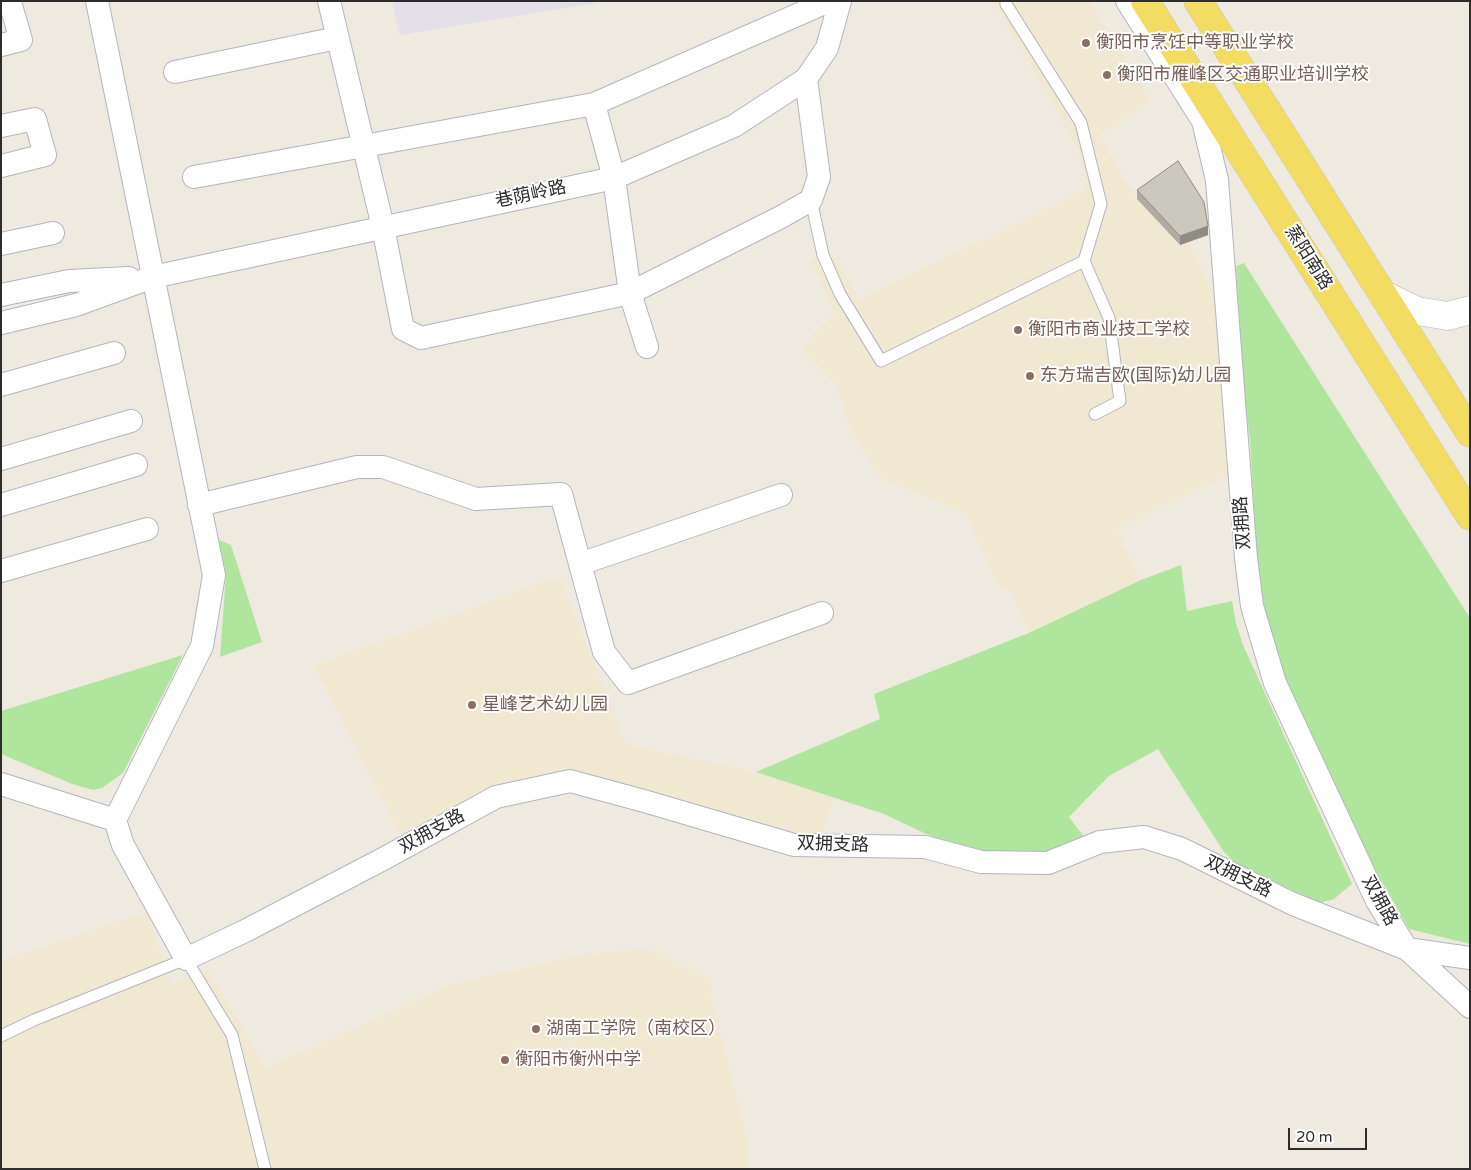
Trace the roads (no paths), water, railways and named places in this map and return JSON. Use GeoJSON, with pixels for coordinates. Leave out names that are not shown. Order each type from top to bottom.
{"type":"FeatureCollection","features":[{"type":"Feature","properties":{"kind":"main road","name":"蒸阳南路"},"geometry":{"type":"LineString","coordinates":[[1144,1],[1470,516]]}},
{"type":"Feature","properties":{"kind":"main road"},"geometry":{"type":"LineString","coordinates":[[1198,1],[1470,433]]}},
{"type":"Feature","properties":{"kind":"street"},"geometry":{"type":"LineString","coordinates":[[97,1],[214,575],[202,646],[115,820],[123,844],[186,959]]}},
{"type":"Feature","properties":{"kind":"street"},"geometry":{"type":"LineString","coordinates":[[329,1],[383,228],[403,329],[421,338],[630,292],[781,217],[811,200],[819,177],[806,79]]}},
{"type":"Feature","properties":{"kind":"street"},"geometry":{"type":"LineString","coordinates":[[194,178],[594,104],[829,1]]}},
{"type":"Feature","properties":{"kind":"street","name":"巷荫岭路"},"geometry":{"type":"LineString","coordinates":[[153,277],[614,178],[734,126],[806,79],[827,48],[840,1]]}},
{"type":"Feature","properties":{"kind":"street","name":"双拥路"},"geometry":{"type":"LineString","coordinates":[[1127,1],[1203,122],[1217,180],[1246,558],[1252,606],[1275,683],[1377,901],[1408,949],[1470,1007]]}},
{"type":"Feature","properties":{"kind":"street"},"geometry":{"type":"LineString","coordinates":[[1,4],[10,2],[21,40],[1,45]]}},
{"type":"Feature","properties":{"kind":"street"},"geometry":{"type":"LineString","coordinates":[[175,72],[337,38]]}},
{"type":"Feature","properties":{"kind":"street"},"geometry":{"type":"LineString","coordinates":[[594,104],[614,178],[630,292],[647,347]]}},
{"type":"Feature","properties":{"kind":"street"},"geometry":{"type":"LineString","coordinates":[[1,126],[35,119],[45,155],[1,166]]}},
{"type":"Feature","properties":{"kind":"street"},"geometry":{"type":"LineString","coordinates":[[1,244],[53,233]]}},
{"type":"Feature","properties":{"kind":"street"},"geometry":{"type":"LineString","coordinates":[[1,295],[69,281],[153,277]]}},
{"type":"Feature","properties":{"kind":"street"},"geometry":{"type":"LineString","coordinates":[[1,323],[76,305],[153,277]]}},
{"type":"Feature","properties":{"kind":"street"},"geometry":{"type":"LineString","coordinates":[[1382,294],[1417,311],[1448,316],[1470,310]]}},
{"type":"Feature","properties":{"kind":"street"},"geometry":{"type":"LineString","coordinates":[[1,385],[114,353]]}},
{"type":"Feature","properties":{"kind":"street"},"geometry":{"type":"LineString","coordinates":[[1,459],[131,421]]}},
{"type":"Feature","properties":{"kind":"street"},"geometry":{"type":"LineString","coordinates":[[1,505],[136,465]]}},
{"type":"Feature","properties":{"kind":"street"},"geometry":{"type":"LineString","coordinates":[[200,505],[357,467],[384,467],[476,499],[561,494],[604,652],[628,683],[822,613]]}},
{"type":"Feature","properties":{"kind":"street"},"geometry":{"type":"LineString","coordinates":[[580,564],[781,495]]}},
{"type":"Feature","properties":{"kind":"street"},"geometry":{"type":"LineString","coordinates":[[1,571],[147,529]]}},
{"type":"Feature","properties":{"kind":"street","name":"双拥支路"},"geometry":{"type":"LineString","coordinates":[[186,959],[385,858],[496,797],[570,781],[794,845],[925,846],[981,862],[1048,863],[1100,842],[1144,837],[1182,850],[1293,904],[1408,949],[1470,958]]}},
{"type":"Feature","properties":{"kind":"street"},"geometry":{"type":"LineString","coordinates":[[1,784],[115,820]]}},
{"type":"Feature","properties":{"kind":"lane"},"geometry":{"type":"LineString","coordinates":[[1006,1],[1006,4],[1081,123],[1101,204],[1084,261],[1109,318],[1120,401],[1095,414]]}},
{"type":"Feature","properties":{"kind":"lane"},"geometry":{"type":"LineString","coordinates":[[811,200],[823,255],[840,294],[881,361],[1084,261]]}},
{"type":"Feature","properties":{"kind":"lane"},"geometry":{"type":"LineString","coordinates":[[1,1036],[34,1020],[186,959],[232,1034],[265,1169]]}},
{"type":"Feature","properties":{"kind":"place","name":"衡阳市烹饪中等职业学校"},"geometry":{"type":"Point","coordinates":[1086,43]}},
{"type":"Feature","properties":{"kind":"place","name":"衡阳市雁峰区交通职业培训学校"},"geometry":{"type":"Point","coordinates":[1107,75]}},
{"type":"Feature","properties":{"kind":"place","name":"衡阳市商业技工学校"},"geometry":{"type":"Point","coordinates":[1018,330]}},
{"type":"Feature","properties":{"kind":"place","name":"东方瑞吉欧(国际)幼儿园"},"geometry":{"type":"Point","coordinates":[1030,376]}},
{"type":"Feature","properties":{"kind":"place","name":"星峰艺术幼儿园"},"geometry":{"type":"Point","coordinates":[472,705]}},
{"type":"Feature","properties":{"kind":"place","name":"湖南工学院（南校区）"},"geometry":{"type":"Point","coordinates":[536,1029]}},
{"type":"Feature","properties":{"kind":"place","name":"衡阳市衡州中学"},"geometry":{"type":"Point","coordinates":[505,1060]}}]}
